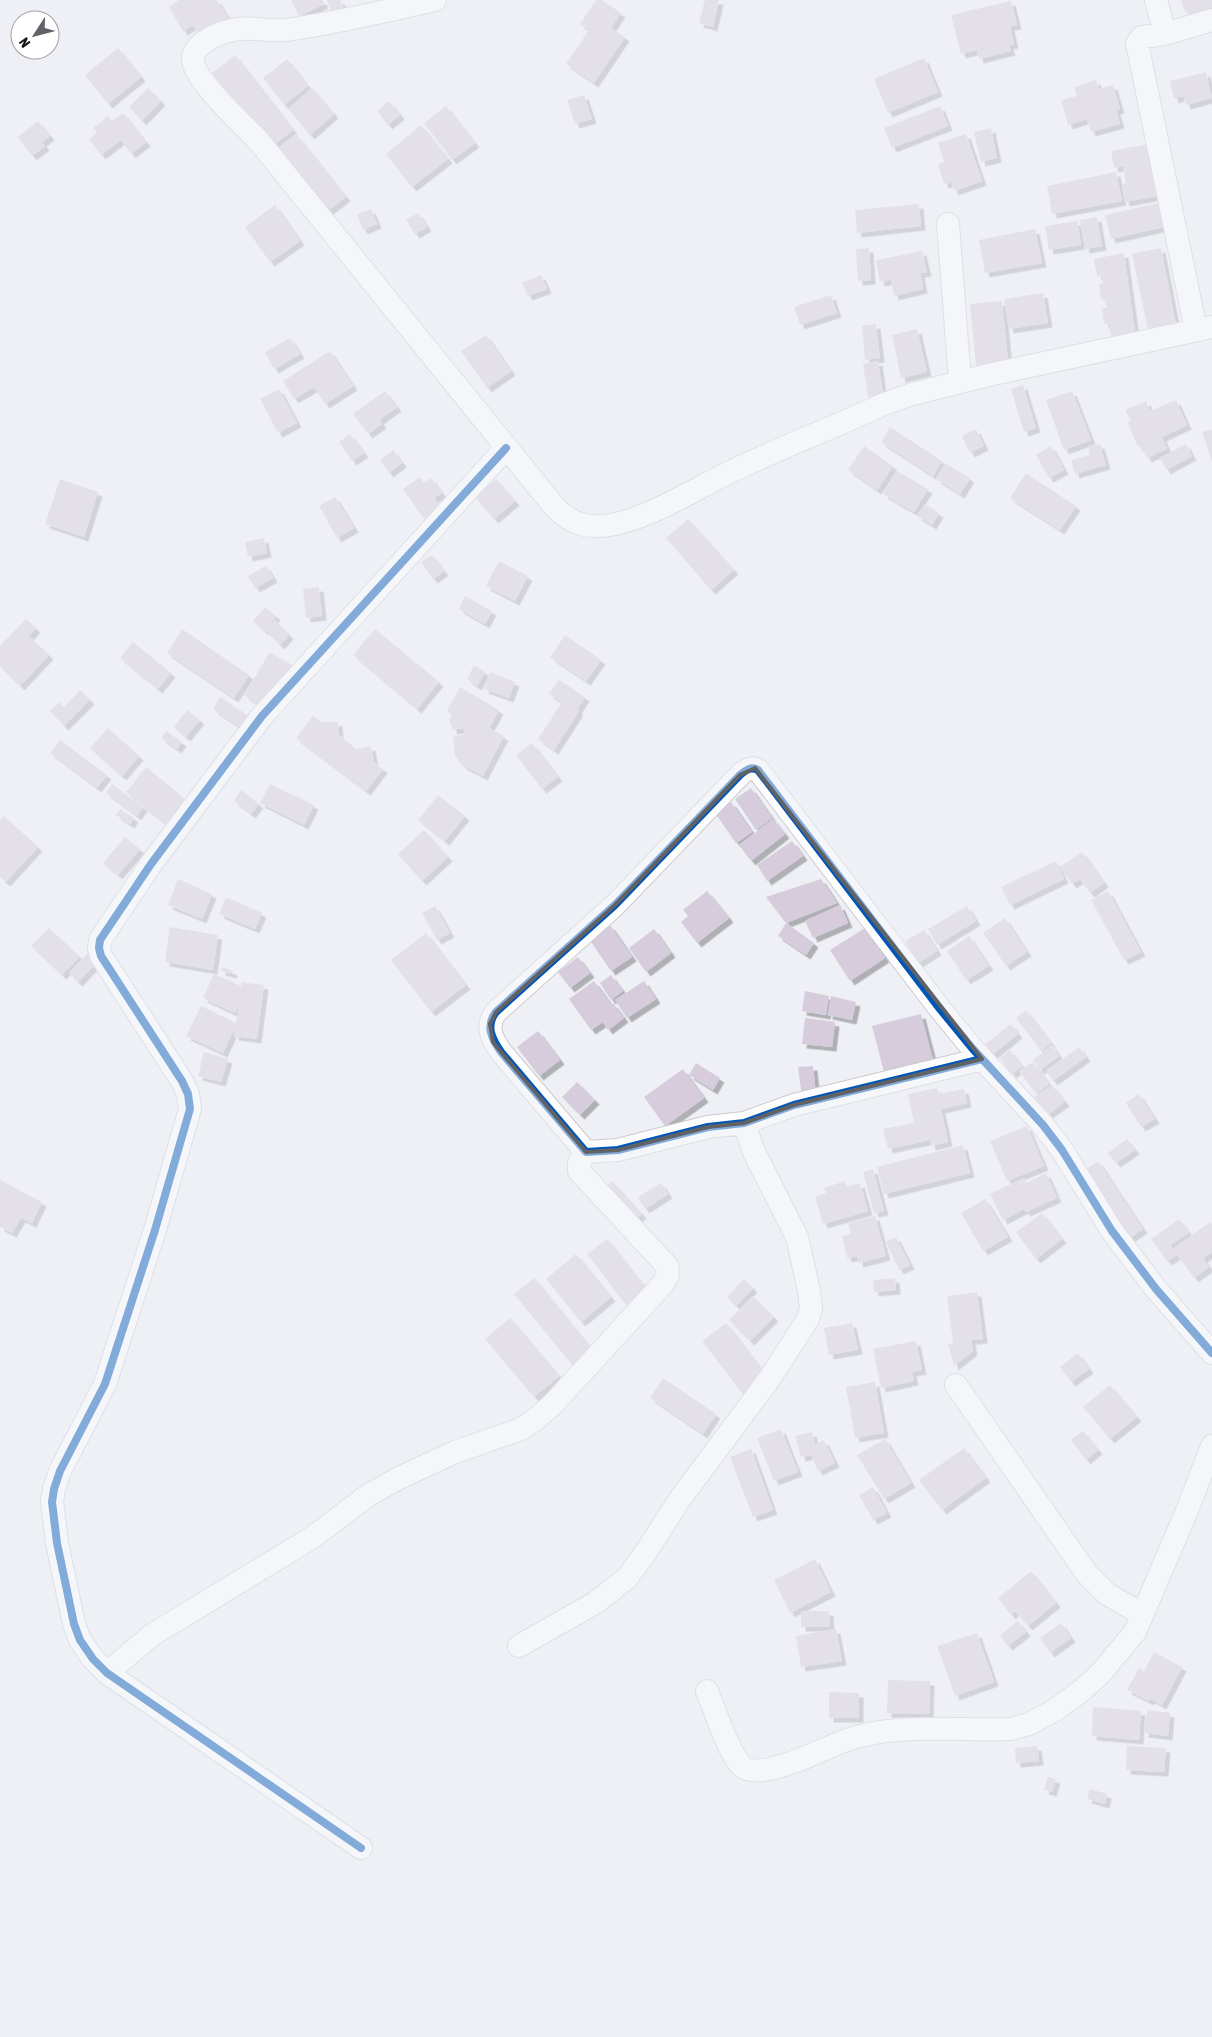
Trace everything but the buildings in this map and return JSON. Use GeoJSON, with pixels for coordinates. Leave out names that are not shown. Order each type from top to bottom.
{"type":"FeatureCollection","features":[{"type":"Feature","properties":{"kind":"street"},"geometry":{"type":"LineString","coordinates":[[435,0],[334,22],[283,30],[241,28],[228,31],[202,43],[194,52],[192,61],[196,71],[206,84],[257,139],[564,518],[586,526],[610,525],[640,516],[730,472],[884,404],[960,382],[1204,328],[1137,50],[1137,43],[1142,37],[1165,34],[1212,20]]}},
{"type":"Feature","properties":{"kind":"street"},"geometry":{"type":"LineString","coordinates":[[1156,0],[1165,34]]}},
{"type":"Feature","properties":{"kind":"street"},"geometry":{"type":"LineString","coordinates":[[948,224],[960,382]]}},
{"type":"Feature","properties":{"kind":"street"},"geometry":{"type":"LineString","coordinates":[[361,1848],[107,1673],[93,1659],[80,1640],[74,1624],[57,1543],[52,1502],[54,1489],[60,1471],[105,1384],[155,1230],[190,1109],[188,1094],[182,1081],[101,956],[99,948],[100,940],[151,864],[262,716],[506,448]]}},
{"type":"Feature","properties":{"kind":"street"},"geometry":{"type":"LineString","coordinates":[[586,1152],[493,1042],[490,1032],[492,1017],[615,905],[740,775],[750,768],[758,770],[907,966],[982,1059],[1043,1125],[1062,1150],[1112,1231],[1156,1289],[1212,1353]]}},
{"type":"Feature","properties":{"kind":"street"},"geometry":{"type":"LineString","coordinates":[[586,1152],[618,1150],[708,1127],[744,1123],[794,1105],[982,1059]]}},
{"type":"Feature","properties":{"kind":"street"},"geometry":{"type":"LineString","coordinates":[[519,1646],[595,1603],[626,1578],[646,1552],[680,1499],[770,1378],[808,1319],[811,1308],[809,1291],[797,1237],[754,1152],[744,1123]]}},
{"type":"Feature","properties":{"kind":"street"},"geometry":{"type":"LineString","coordinates":[[107,1673],[152,1635],[313,1537],[367,1496],[430,1463],[521,1429],[553,1404],[663,1284],[668,1275],[667,1266],[580,1171],[579,1163],[586,1152]]}},
{"type":"Feature","properties":{"kind":"street"},"geometry":{"type":"LineString","coordinates":[[956,1385],[1087,1574],[1107,1594],[1142,1614]]}},
{"type":"Feature","properties":{"kind":"street"},"geometry":{"type":"LineString","coordinates":[[707,1691],[735,1756],[743,1767],[754,1770],[770,1770],[854,1737],[883,1732],[1011,1728],[1030,1724],[1055,1710],[1099,1675],[1135,1632],[1186,1513],[1212,1446]]}},
{"type":"Feature","properties":{"kind":"highlighted area"},"geometry":{"type":"Polygon","coordinates":[[[755,768],[982,1059],[794,1105],[744,1123],[708,1127],[618,1150],[586,1152],[493,1042],[490,1024],[496,1012],[615,905],[740,775],[755,768]]]}},
{"type":"Feature","properties":{"kind":"cycle path"},"geometry":{"type":"LineString","coordinates":[[361,1848],[107,1673],[93,1659],[80,1640],[74,1624],[57,1543],[52,1502],[54,1489],[60,1471],[105,1384],[155,1230],[190,1109],[188,1094],[182,1081],[101,956],[99,948],[100,940],[151,864],[262,716],[506,448]]}},
{"type":"Feature","properties":{"kind":"cycle path"},"geometry":{"type":"LineString","coordinates":[[982,1059],[794,1105],[744,1123],[708,1127],[618,1150],[586,1152],[501,1052],[490,1027],[496,1012],[615,905],[740,775],[746,770],[758,770],[940,1009],[972,1048],[1043,1125],[1062,1150],[1112,1231],[1156,1289],[1212,1353]]}}]}
